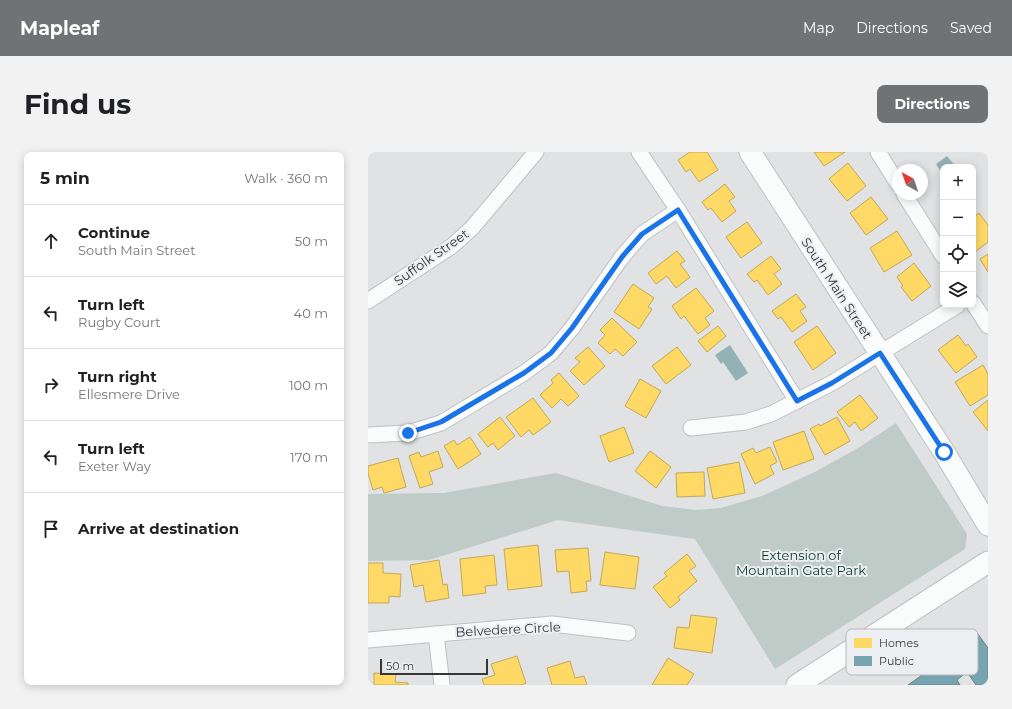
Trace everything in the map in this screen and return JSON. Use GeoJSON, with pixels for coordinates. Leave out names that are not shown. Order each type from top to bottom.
{"type":"FeatureCollection","features":[{"type":"Feature","properties":{"kind":"main road","name":"South Main Street"},"geometry":{"type":"LineString","coordinates":[[750,152],[944,452],[988,526]]}},
{"type":"Feature","properties":{"kind":"main road"},"geometry":{"type":"LineString","coordinates":[[884,629],[988,562]]}},
{"type":"Feature","properties":{"kind":"main road"},"geometry":{"type":"LineString","coordinates":[[797,685],[846,653]]}},
{"type":"Feature","properties":{"kind":"street","name":"Suffolk Street"},"geometry":{"type":"LineString","coordinates":[[368,301],[452,246],[472,228],[536,152]]}},
{"type":"Feature","properties":{"kind":"street"},"geometry":{"type":"LineString","coordinates":[[639,152],[678,210],[797,401]]}},
{"type":"Feature","properties":{"kind":"street"},"geometry":{"type":"LineString","coordinates":[[878,152],[892,174]]}},
{"type":"Feature","properties":{"kind":"street"},"geometry":{"type":"LineString","coordinates":[[908,200],[940,251]]}},
{"type":"Feature","properties":{"kind":"street"},"geometry":{"type":"LineString","coordinates":[[368,435],[408,433],[441,422],[524,373],[551,353],[572,328],[622,257],[642,234],[678,210]]}},
{"type":"Feature","properties":{"kind":"street"},"geometry":{"type":"LineString","coordinates":[[691,428],[746,422],[771,414],[832,383],[953,308]]}},
{"type":"Feature","properties":{"kind":"street"},"geometry":{"type":"LineString","coordinates":[[976,308],[988,326]]}},
{"type":"Feature","properties":{"kind":"street","name":"Belvedere Circle"},"geometry":{"type":"LineString","coordinates":[[368,640],[552,624],[628,633]]}},
{"type":"Feature","properties":{"kind":"street"},"geometry":{"type":"LineString","coordinates":[[436,634],[442,685]]}},
{"type":"Feature","properties":{"kind":"green space","name":"Extension of Mountain Gate Park"},"geometry":{"type":"Polygon","coordinates":[[[896,423],[967,534],[965,549],[775,669],[695,539],[558,520],[429,560],[368,561],[368,494],[444,493],[556,473],[662,506],[696,510],[720,508],[762,496],[813,473],[858,448],[896,423]]]}},
{"type":"Feature","properties":{"kind":"water"},"geometry":{"type":"Polygon","coordinates":[[[947,156],[954,164],[940,164],[940,170],[936,164],[947,156]]]}},
{"type":"Feature","properties":{"kind":"water"},"geometry":{"type":"Polygon","coordinates":[[[730,345],[748,373],[736,381],[723,362],[721,364],[715,355],[730,345]]]}},
{"type":"Feature","properties":{"kind":"building: Homes"},"geometry":{"type":"Polygon","coordinates":[[[690,152],[707,152],[718,170],[699,182],[690,169],[686,172],[678,160],[690,152]]]}},
{"type":"Feature","properties":{"kind":"building: Homes"},"geometry":{"type":"Polygon","coordinates":[[[814,152],[845,152],[824,166],[814,152]]]}},
{"type":"Feature","properties":{"kind":"building: Homes"},"geometry":{"type":"Polygon","coordinates":[[[848,163],[866,186],[847,201],[829,179],[848,163]]]}},
{"type":"Feature","properties":{"kind":"building: Homes"},"geometry":{"type":"Polygon","coordinates":[[[725,184],[735,197],[729,201],[736,211],[722,222],[711,208],[708,210],[702,202],[725,184]]]}},
{"type":"Feature","properties":{"kind":"building: Homes"},"geometry":{"type":"Polygon","coordinates":[[[871,197],[888,219],[866,235],[850,213],[871,197]]]}},
{"type":"Feature","properties":{"kind":"building: Homes"},"geometry":{"type":"Polygon","coordinates":[[[979,213],[988,225],[988,242],[976,251],[976,236],[976,216],[979,213]]]}},
{"type":"Feature","properties":{"kind":"building: Homes"},"geometry":{"type":"Polygon","coordinates":[[[747,222],[762,243],[741,258],[726,237],[747,222]]]}},
{"type":"Feature","properties":{"kind":"building: Homes"},"geometry":{"type":"Polygon","coordinates":[[[897,231],[912,255],[884,272],[870,248],[897,231]]]}},
{"type":"Feature","properties":{"kind":"building: Homes"},"geometry":{"type":"Polygon","coordinates":[[[677,251],[685,261],[680,264],[690,277],[676,288],[667,276],[656,284],[648,273],[677,251]]]}},
{"type":"Feature","properties":{"kind":"building: Homes"},"geometry":{"type":"Polygon","coordinates":[[[988,254],[988,272],[980,259],[988,254]]]}},
{"type":"Feature","properties":{"kind":"building: Homes"},"geometry":{"type":"Polygon","coordinates":[[[771,256],[781,269],[774,274],[782,284],[768,295],[757,280],[754,282],[747,274],[771,256]]]}},
{"type":"Feature","properties":{"kind":"building: Homes"},"geometry":{"type":"Polygon","coordinates":[[[914,263],[931,286],[912,301],[901,287],[903,286],[897,277],[914,263]]]}},
{"type":"Feature","properties":{"kind":"building: Homes"},"geometry":{"type":"Polygon","coordinates":[[[633,284],[654,298],[648,307],[652,309],[639,329],[614,312],[633,284]]]}},
{"type":"Feature","properties":{"kind":"building: Homes"},"geometry":{"type":"Polygon","coordinates":[[[696,288],[714,311],[705,318],[710,325],[698,334],[684,316],[681,319],[672,306],[696,288]]]}},
{"type":"Feature","properties":{"kind":"building: Homes"},"geometry":{"type":"Polygon","coordinates":[[[796,294],[806,307],[800,311],[807,321],[792,332],[781,317],[778,319],[772,311],[796,294]]]}},
{"type":"Feature","properties":{"kind":"building: Homes"},"geometry":{"type":"Polygon","coordinates":[[[612,318],[637,342],[623,356],[615,349],[610,354],[598,343],[605,335],[600,330],[612,318]]]}},
{"type":"Feature","properties":{"kind":"building: Homes"},"geometry":{"type":"Polygon","coordinates":[[[718,326],[726,336],[707,352],[698,341],[718,326]]]}},
{"type":"Feature","properties":{"kind":"building: Homes"},"geometry":{"type":"Polygon","coordinates":[[[817,326],[836,353],[813,370],[794,342],[817,326]]]}},
{"type":"Feature","properties":{"kind":"building: Homes"},"geometry":{"type":"Polygon","coordinates":[[[958,335],[966,346],[968,344],[977,357],[956,373],[938,350],[958,335]]]}},
{"type":"Feature","properties":{"kind":"building: Homes"},"geometry":{"type":"Polygon","coordinates":[[[588,347],[605,366],[584,385],[570,371],[580,362],[575,358],[588,347]]]}},
{"type":"Feature","properties":{"kind":"building: Homes"},"geometry":{"type":"Polygon","coordinates":[[[677,347],[691,365],[666,384],[652,366],[677,347]]]}},
{"type":"Feature","properties":{"kind":"building: Homes"},"geometry":{"type":"Polygon","coordinates":[[[983,365],[988,374],[988,395],[970,406],[955,382],[983,365]]]}},
{"type":"Feature","properties":{"kind":"building: Homes"},"geometry":{"type":"Polygon","coordinates":[[[559,373],[579,396],[568,406],[561,399],[552,408],[540,395],[553,383],[551,380],[559,373]]]}},
{"type":"Feature","properties":{"kind":"building: Homes"},"geometry":{"type":"Polygon","coordinates":[[[640,379],[661,391],[646,418],[625,406],[640,379]]]}},
{"type":"Feature","properties":{"kind":"building: Homes"},"geometry":{"type":"Polygon","coordinates":[[[860,395],[878,418],[861,431],[855,422],[849,427],[837,412],[860,395]]]}},
{"type":"Feature","properties":{"kind":"building: Homes"},"geometry":{"type":"Polygon","coordinates":[[[533,398],[551,422],[533,435],[529,430],[521,437],[506,417],[533,398]]]}},
{"type":"Feature","properties":{"kind":"building: Homes"},"geometry":{"type":"Polygon","coordinates":[[[988,400],[988,431],[973,412],[988,400]]]}},
{"type":"Feature","properties":{"kind":"building: Homes"},"geometry":{"type":"Polygon","coordinates":[[[500,417],[515,436],[498,450],[493,443],[488,447],[478,434],[500,417]]]}},
{"type":"Feature","properties":{"kind":"building: Homes"},"geometry":{"type":"Polygon","coordinates":[[[837,417],[850,441],[825,455],[810,429],[819,424],[820,426],[837,417]]]}},
{"type":"Feature","properties":{"kind":"building: Homes"},"geometry":{"type":"Polygon","coordinates":[[[624,427],[634,453],[609,462],[600,436],[624,427]]]}},
{"type":"Feature","properties":{"kind":"building: Homes"},"geometry":{"type":"Polygon","coordinates":[[[804,431],[814,459],[783,470],[773,442],[804,431]]]}},
{"type":"Feature","properties":{"kind":"building: Homes"},"geometry":{"type":"Polygon","coordinates":[[[470,437],[481,454],[458,469],[444,446],[454,440],[457,445],[470,437]]]}},
{"type":"Feature","properties":{"kind":"building: Homes"},"geometry":{"type":"Polygon","coordinates":[[[770,447],[777,462],[770,466],[774,474],[755,484],[741,454],[753,448],[756,453],[770,447]]]}},
{"type":"Feature","properties":{"kind":"building: Homes"},"geometry":{"type":"Polygon","coordinates":[[[438,451],[443,467],[429,472],[433,484],[420,488],[409,456],[419,452],[421,457],[438,451]]]}},
{"type":"Feature","properties":{"kind":"building: Homes"},"geometry":{"type":"Polygon","coordinates":[[[650,451],[671,467],[656,488],[635,471],[650,451]]]}},
{"type":"Feature","properties":{"kind":"building: Homes"},"geometry":{"type":"Polygon","coordinates":[[[398,458],[406,487],[384,493],[382,487],[373,490],[368,473],[368,466],[398,458]]]}},
{"type":"Feature","properties":{"kind":"building: Homes"},"geometry":{"type":"Polygon","coordinates":[[[739,462],[745,493],[713,499],[707,468],[739,462]]]}},
{"type":"Feature","properties":{"kind":"building: Homes"},"geometry":{"type":"Polygon","coordinates":[[[704,472],[705,496],[677,497],[676,473],[704,472]]]}},
{"type":"Feature","properties":{"kind":"building: Homes"},"geometry":{"type":"Polygon","coordinates":[[[538,545],[542,586],[508,590],[504,549],[538,545]]]}},
{"type":"Feature","properties":{"kind":"building: Homes"},"geometry":{"type":"Polygon","coordinates":[[[588,548],[591,581],[586,581],[587,591],[571,593],[569,571],[557,572],[555,550],[588,548]]]}},
{"type":"Feature","properties":{"kind":"building: Homes"},"geometry":{"type":"Polygon","coordinates":[[[605,552],[639,557],[635,589],[600,585],[605,552]]]}},
{"type":"Feature","properties":{"kind":"building: Homes"},"geometry":{"type":"Polygon","coordinates":[[[687,554],[696,566],[689,571],[697,581],[678,597],[680,600],[670,608],[653,587],[667,576],[664,573],[687,554]]]}},
{"type":"Feature","properties":{"kind":"building: Homes"},"geometry":{"type":"Polygon","coordinates":[[[494,555],[497,585],[485,586],[486,593],[463,596],[460,559],[494,555]]]}},
{"type":"Feature","properties":{"kind":"building: Homes"},"geometry":{"type":"Polygon","coordinates":[[[439,560],[443,585],[447,584],[449,598],[426,602],[423,585],[414,587],[410,565],[439,560]]]}},
{"type":"Feature","properties":{"kind":"building: Homes"},"geometry":{"type":"Polygon","coordinates":[[[368,563],[383,563],[383,573],[401,574],[400,597],[389,596],[389,603],[368,603],[368,563]]]}},
{"type":"Feature","properties":{"kind":"building: Homes"},"geometry":{"type":"Polygon","coordinates":[[[691,615],[717,618],[712,653],[674,648],[677,627],[689,628],[691,615]]]}},
{"type":"Feature","properties":{"kind":"building: Homes"},"geometry":{"type":"Polygon","coordinates":[[[517,656],[526,683],[521,685],[484,685],[482,679],[495,675],[491,664],[517,656]]]}},
{"type":"Feature","properties":{"kind":"building: Homes"},"geometry":{"type":"Polygon","coordinates":[[[668,658],[694,674],[687,685],[652,685],[668,658]]]}},
{"type":"Feature","properties":{"kind":"building: Homes"},"geometry":{"type":"Polygon","coordinates":[[[570,661],[575,678],[584,676],[587,685],[552,685],[547,668],[570,661]]]}},
{"type":"Feature","properties":{"kind":"building: Homes"},"geometry":{"type":"Polygon","coordinates":[[[374,673],[396,674],[395,682],[408,683],[408,685],[374,685],[374,673]]]}},
{"type":"Feature","properties":{"kind":"building: Public"},"geometry":{"type":"Polygon","coordinates":[[[978,634],[988,648],[988,683],[985,685],[976,685],[969,675],[978,675],[978,634]]]}},
{"type":"Feature","properties":{"kind":"building: Public"},"geometry":{"type":"Polygon","coordinates":[[[922,675],[963,675],[957,680],[960,685],[908,685],[922,675]]]}},
{"type":"Feature","properties":{"kind":"route"},"geometry":{"type":"LineString","coordinates":[[408,433],[441,422],[524,373],[551,353],[572,328],[622,257],[642,234],[678,210],[797,401],[832,383],[880,353],[944,452]]}}]}
